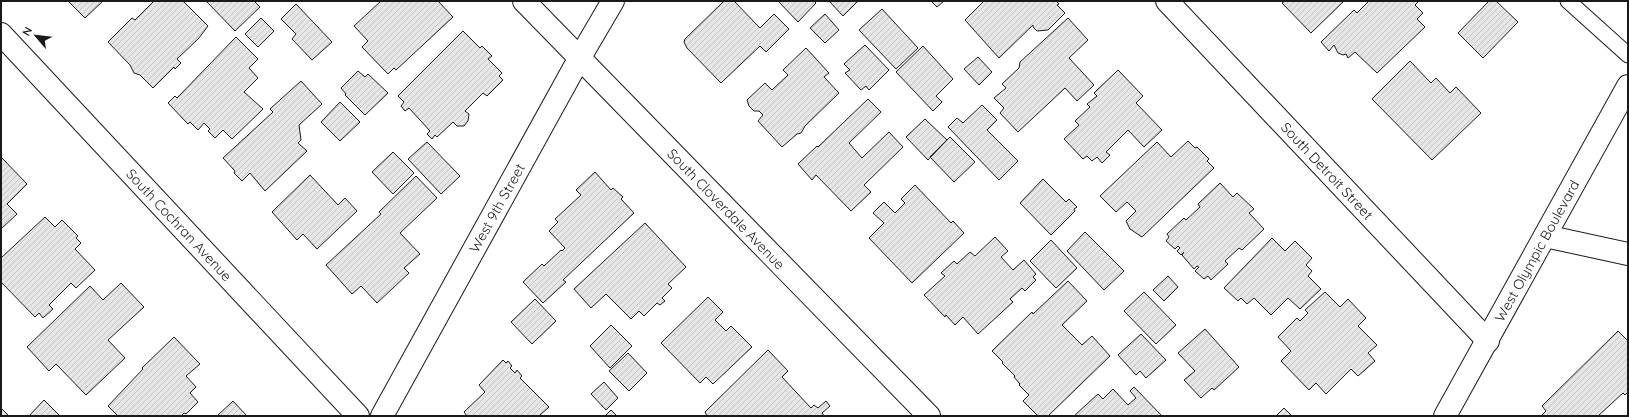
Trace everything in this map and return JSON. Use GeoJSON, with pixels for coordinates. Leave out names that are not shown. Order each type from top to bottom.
{"type":"FeatureCollection","features":[{"type":"Feature","properties":{"kind":"street","name":"South Cloverdale Avenue"},"geometry":{"type":"LineString","coordinates":[[524,1],[929,416]]}},
{"type":"Feature","properties":{"kind":"street","name":"West 9th Street"},"geometry":{"type":"LineString","coordinates":[[382,416],[579,59],[613,1]]}},
{"type":"Feature","properties":{"kind":"street","name":"South Detroit Street"},"geometry":{"type":"LineString","coordinates":[[1167,1],[1488,341]]}},
{"type":"Feature","properties":{"kind":"street","name":"South Cochran Avenue"},"geometry":{"type":"LineString","coordinates":[[1,34],[358,416]]}},
{"type":"Feature","properties":{"kind":"street","name":"West Olympic Boulevard"},"geometry":{"type":"LineString","coordinates":[[1445,416],[1488,341],[1628,86]]}},
{"type":"Feature","properties":{"kind":"street"},"geometry":{"type":"LineString","coordinates":[[1545,236],[1628,254]]}},
{"type":"Feature","properties":{"kind":"lane"},"geometry":{"type":"LineString","coordinates":[[1568,1],[1628,55]]}},
{"type":"Feature","properties":{"kind":"building"},"geometry":{"type":"Polygon","coordinates":[[[68,1],[103,1],[85,18],[68,1]]]}},
{"type":"Feature","properties":{"kind":"building"},"geometry":{"type":"Polygon","coordinates":[[[154,1],[183,1],[208,26],[199,38],[177,59],[181,63],[175,69],[174,67],[153,88],[140,75],[134,73],[130,65],[108,42],[132,18],[135,20],[154,1]]]}},
{"type":"Feature","properties":{"kind":"building"},"geometry":{"type":"Polygon","coordinates":[[[206,1],[254,1],[260,7],[235,31],[206,1]]]}},
{"type":"Feature","properties":{"kind":"building"},"geometry":{"type":"Polygon","coordinates":[[[381,1],[438,1],[453,17],[396,70],[394,68],[388,74],[362,47],[368,41],[354,26],[381,1]]]}},
{"type":"Feature","properties":{"kind":"building"},"geometry":{"type":"Polygon","coordinates":[[[724,1],[734,1],[760,28],[774,14],[789,29],[766,52],[760,46],[721,83],[687,48],[684,42],[685,39],[724,1]]]}},
{"type":"Feature","properties":{"kind":"building"},"geometry":{"type":"Polygon","coordinates":[[[778,1],[814,1],[816,3],[798,22],[778,1]]]}},
{"type":"Feature","properties":{"kind":"building"},"geometry":{"type":"Polygon","coordinates":[[[829,1],[858,1],[843,16],[829,1]]]}},
{"type":"Feature","properties":{"kind":"building"},"geometry":{"type":"Polygon","coordinates":[[[944,1],[937,7],[932,2],[944,1]]]}},
{"type":"Feature","properties":{"kind":"building"},"geometry":{"type":"Polygon","coordinates":[[[984,1],[1056,1],[1059,4],[1057,5],[1065,13],[1048,30],[1037,31],[1033,25],[999,58],[965,20],[984,1]]]}},
{"type":"Feature","properties":{"kind":"building"},"geometry":{"type":"Polygon","coordinates":[[[1285,1],[1344,1],[1311,33],[1282,3],[1285,1]]]}},
{"type":"Feature","properties":{"kind":"building"},"geometry":{"type":"Polygon","coordinates":[[[1369,1],[1419,1],[1415,5],[1423,13],[1417,19],[1425,27],[1377,73],[1355,52],[1348,58],[1346,54],[1343,55],[1338,53],[1334,45],[1329,51],[1321,42],[1354,10],[1357,13],[1369,1]]]}},
{"type":"Feature","properties":{"kind":"building"},"geometry":{"type":"Polygon","coordinates":[[[1489,1],[1496,1],[1518,22],[1483,58],[1458,33],[1489,1]]]}},
{"type":"Feature","properties":{"kind":"building"},"geometry":{"type":"Polygon","coordinates":[[[296,4],[332,42],[312,60],[292,39],[296,34],[281,19],[296,4]]]}},
{"type":"Feature","properties":{"kind":"building"},"geometry":{"type":"Polygon","coordinates":[[[882,9],[918,48],[896,69],[859,30],[882,9]]]}},
{"type":"Feature","properties":{"kind":"building"},"geometry":{"type":"Polygon","coordinates":[[[825,14],[839,30],[825,43],[810,28],[825,14]]]}},
{"type":"Feature","properties":{"kind":"building"},"geometry":{"type":"Polygon","coordinates":[[[261,18],[274,31],[258,47],[245,34],[261,18]]]}},
{"type":"Feature","properties":{"kind":"building"},"geometry":{"type":"Polygon","coordinates":[[[1068,18],[1088,40],[1069,58],[1094,85],[1077,101],[1065,88],[1018,132],[1000,113],[1004,108],[994,98],[1006,88],[1002,84],[1019,68],[1020,62],[1068,18]]]}},
{"type":"Feature","properties":{"kind":"building"},"geometry":{"type":"Polygon","coordinates":[[[463,31],[480,48],[482,46],[492,56],[488,59],[502,73],[499,76],[503,80],[487,96],[483,93],[465,111],[469,114],[468,121],[464,126],[457,126],[453,122],[437,137],[435,135],[432,139],[427,134],[430,131],[409,108],[405,111],[401,106],[404,102],[398,96],[463,31]]]}},
{"type":"Feature","properties":{"kind":"building"},"geometry":{"type":"Polygon","coordinates":[[[236,37],[258,59],[249,68],[258,78],[244,92],[263,109],[232,139],[223,130],[215,138],[208,131],[210,129],[204,123],[198,130],[190,122],[188,124],[168,103],[175,96],[177,98],[236,37]]]}},
{"type":"Feature","properties":{"kind":"building"},"geometry":{"type":"Polygon","coordinates":[[[865,45],[889,70],[869,90],[866,86],[861,90],[845,73],[850,70],[844,64],[865,45]]]}},
{"type":"Feature","properties":{"kind":"building"},"geometry":{"type":"Polygon","coordinates":[[[923,46],[953,79],[936,96],[942,102],[933,111],[896,72],[923,46]]]}},
{"type":"Feature","properties":{"kind":"building"},"geometry":{"type":"Polygon","coordinates":[[[806,48],[829,73],[824,77],[839,93],[805,126],[801,133],[797,134],[782,147],[758,121],[763,115],[759,111],[754,111],[749,106],[747,100],[765,83],[772,90],[788,75],[783,70],[806,48]]]}},
{"type":"Feature","properties":{"kind":"building"},"geometry":{"type":"Polygon","coordinates":[[[978,57],[992,72],[979,85],[964,69],[978,57]]]}},
{"type":"Feature","properties":{"kind":"building"},"geometry":{"type":"Polygon","coordinates":[[[1410,61],[1431,83],[1436,78],[1450,93],[1456,87],[1481,113],[1432,160],[1372,99],[1410,61]]]}},
{"type":"Feature","properties":{"kind":"building"},"geometry":{"type":"Polygon","coordinates":[[[1118,70],[1143,96],[1136,103],[1162,130],[1144,147],[1128,130],[1106,152],[1110,155],[1102,163],[1097,157],[1092,161],[1087,156],[1083,159],[1064,139],[1079,125],[1075,121],[1090,107],[1087,104],[1097,96],[1094,93],[1118,70]]]}},
{"type":"Feature","properties":{"kind":"building"},"geometry":{"type":"Polygon","coordinates":[[[358,71],[365,77],[368,74],[388,93],[365,115],[345,95],[346,94],[341,88],[358,71]]]}},
{"type":"Feature","properties":{"kind":"building"},"geometry":{"type":"Polygon","coordinates":[[[301,81],[322,104],[299,125],[301,140],[298,143],[307,151],[265,191],[250,173],[242,181],[223,158],[273,112],[270,109],[301,81]]]}},
{"type":"Feature","properties":{"kind":"building"},"geometry":{"type":"Polygon","coordinates":[[[868,99],[881,112],[849,143],[862,158],[889,132],[903,147],[864,185],[871,192],[851,211],[816,175],[812,180],[798,164],[868,99]]]}},
{"type":"Feature","properties":{"kind":"building"},"geometry":{"type":"Polygon","coordinates":[[[340,102],[360,122],[340,141],[321,122],[340,102]]]}},
{"type":"Feature","properties":{"kind":"building"},"geometry":{"type":"Polygon","coordinates":[[[982,105],[997,120],[987,130],[1018,161],[999,180],[948,127],[957,118],[963,123],[982,105]]]}},
{"type":"Feature","properties":{"kind":"building"},"geometry":{"type":"Polygon","coordinates":[[[925,119],[947,140],[928,160],[906,137],[925,119]]]}},
{"type":"Feature","properties":{"kind":"building"},"geometry":{"type":"Polygon","coordinates":[[[950,137],[975,162],[954,182],[930,157],[950,137]]]}},
{"type":"Feature","properties":{"kind":"building"},"geometry":{"type":"Polygon","coordinates":[[[1188,141],[1195,148],[1197,147],[1209,159],[1207,161],[1214,168],[1142,237],[1130,229],[1126,221],[1136,211],[1127,202],[1116,212],[1100,196],[1157,142],[1171,157],[1188,141]]]}},
{"type":"Feature","properties":{"kind":"building"},"geometry":{"type":"Polygon","coordinates":[[[427,142],[460,176],[441,194],[408,159],[427,142]]]}},
{"type":"Feature","properties":{"kind":"building"},"geometry":{"type":"Polygon","coordinates":[[[393,152],[414,173],[393,194],[372,172],[393,152]]]}},
{"type":"Feature","properties":{"kind":"building"},"geometry":{"type":"Polygon","coordinates":[[[1,157],[27,184],[7,204],[17,214],[1,229],[1,157]]]}},
{"type":"Feature","properties":{"kind":"building"},"geometry":{"type":"Polygon","coordinates":[[[595,172],[611,190],[613,188],[623,197],[621,199],[634,213],[563,280],[566,282],[543,303],[523,282],[542,264],[544,266],[565,248],[549,231],[558,222],[555,219],[581,195],[576,190],[595,172]]]}},
{"type":"Feature","properties":{"kind":"building"},"geometry":{"type":"Polygon","coordinates":[[[310,175],[338,205],[345,198],[357,211],[317,249],[303,234],[297,240],[272,212],[310,175]]]}},
{"type":"Feature","properties":{"kind":"building"},"geometry":{"type":"Polygon","coordinates":[[[416,176],[437,198],[400,233],[420,254],[404,268],[409,273],[377,303],[361,286],[352,294],[326,265],[381,214],[379,212],[416,176]]]}},
{"type":"Feature","properties":{"kind":"building"},"geometry":{"type":"Polygon","coordinates":[[[1043,179],[1066,202],[1069,199],[1077,207],[1074,209],[1075,211],[1051,235],[1020,203],[1043,179]]]}},
{"type":"Feature","properties":{"kind":"building"},"geometry":{"type":"Polygon","coordinates":[[[1220,183],[1233,197],[1237,193],[1254,209],[1249,213],[1264,229],[1242,250],[1239,248],[1225,261],[1228,264],[1211,280],[1208,276],[1204,279],[1195,271],[1199,267],[1197,266],[1194,269],[1182,255],[1184,252],[1181,255],[1177,251],[1180,248],[1178,246],[1175,249],[1166,241],[1169,237],[1167,234],[1184,218],[1186,220],[1200,207],[1198,204],[1220,183]]]}},
{"type":"Feature","properties":{"kind":"building"},"geometry":{"type":"Polygon","coordinates":[[[915,185],[951,223],[953,221],[964,233],[912,283],[869,238],[884,223],[873,213],[884,202],[895,213],[905,203],[901,199],[915,185]]]}},
{"type":"Feature","properties":{"kind":"building"},"geometry":{"type":"Polygon","coordinates":[[[45,217],[55,227],[62,220],[78,236],[76,238],[81,243],[75,249],[95,270],[76,288],[71,283],[49,305],[53,309],[43,318],[39,313],[35,317],[1,282],[1,258],[45,217]]]}},
{"type":"Feature","properties":{"kind":"building"},"geometry":{"type":"Polygon","coordinates":[[[645,223],[686,267],[668,284],[672,288],[662,298],[665,301],[660,305],[657,303],[644,316],[639,311],[631,319],[606,294],[591,308],[574,289],[645,223]]]}},
{"type":"Feature","properties":{"kind":"building"},"geometry":{"type":"Polygon","coordinates":[[[1085,232],[1124,271],[1104,290],[1067,251],[1085,232]]]}},
{"type":"Feature","properties":{"kind":"building"},"geometry":{"type":"Polygon","coordinates":[[[995,237],[1008,251],[1001,257],[1013,270],[1024,260],[1036,274],[1033,277],[1036,280],[1025,291],[1022,288],[1010,299],[1013,302],[978,334],[963,317],[955,325],[946,315],[945,317],[924,295],[945,276],[941,273],[954,261],[957,264],[970,252],[975,256],[995,237]]]}},
{"type":"Feature","properties":{"kind":"building"},"geometry":{"type":"Polygon","coordinates":[[[1272,238],[1285,251],[1295,241],[1312,258],[1306,265],[1312,271],[1308,276],[1321,289],[1300,309],[1288,298],[1271,315],[1254,298],[1247,304],[1241,298],[1238,301],[1224,288],[1272,238]]]}},
{"type":"Feature","properties":{"kind":"building"},"geometry":{"type":"Polygon","coordinates":[[[1051,240],[1077,268],[1056,288],[1030,261],[1051,240]]]}},
{"type":"Feature","properties":{"kind":"building"},"geometry":{"type":"Polygon","coordinates":[[[1168,276],[1178,287],[1164,301],[1153,290],[1168,276]]]}},
{"type":"Feature","properties":{"kind":"building"},"geometry":{"type":"Polygon","coordinates":[[[1068,281],[1087,301],[1062,325],[1082,345],[1092,336],[1110,356],[1048,416],[1038,416],[1023,401],[1029,395],[1019,385],[1020,384],[1014,377],[1015,376],[992,351],[1032,312],[1033,314],[1068,281]]]}},
{"type":"Feature","properties":{"kind":"building"},"geometry":{"type":"Polygon","coordinates":[[[121,283],[144,307],[108,340],[125,358],[86,395],[56,364],[49,371],[27,347],[90,286],[103,300],[121,283]]]}},
{"type":"Feature","properties":{"kind":"building"},"geometry":{"type":"Polygon","coordinates":[[[1144,292],[1176,325],[1156,344],[1124,311],[1144,292]]]}},
{"type":"Feature","properties":{"kind":"building"},"geometry":{"type":"Polygon","coordinates":[[[1325,292],[1340,307],[1348,299],[1366,318],[1358,326],[1377,345],[1368,353],[1375,361],[1358,376],[1351,369],[1326,394],[1316,383],[1309,390],[1281,361],[1291,351],[1278,337],[1297,318],[1300,321],[1308,313],[1305,310],[1325,292]]]}},
{"type":"Feature","properties":{"kind":"building"},"geometry":{"type":"Polygon","coordinates":[[[708,297],[723,312],[715,320],[726,331],[731,326],[752,347],[713,384],[706,377],[700,383],[661,343],[708,297]]]}},
{"type":"Feature","properties":{"kind":"building"},"geometry":{"type":"Polygon","coordinates":[[[535,299],[556,321],[532,344],[511,322],[535,299]]]}},
{"type":"Feature","properties":{"kind":"building"},"geometry":{"type":"Polygon","coordinates":[[[611,325],[632,346],[610,368],[590,346],[611,325]]]}},
{"type":"Feature","properties":{"kind":"building"},"geometry":{"type":"Polygon","coordinates":[[[1205,329],[1239,367],[1214,390],[1212,388],[1201,398],[1184,380],[1195,371],[1178,353],[1205,329]]]}},
{"type":"Feature","properties":{"kind":"building"},"geometry":{"type":"Polygon","coordinates":[[[1618,331],[1628,341],[1628,392],[1625,395],[1623,393],[1598,416],[1541,416],[1546,411],[1542,406],[1618,331]]]}},
{"type":"Feature","properties":{"kind":"building"},"geometry":{"type":"Polygon","coordinates":[[[1141,334],[1166,360],[1146,378],[1140,371],[1136,375],[1118,355],[1141,334]]]}},
{"type":"Feature","properties":{"kind":"building"},"geometry":{"type":"Polygon","coordinates":[[[174,337],[200,364],[186,376],[196,387],[190,393],[198,402],[186,414],[184,413],[181,416],[118,416],[108,406],[143,369],[142,368],[174,337]]]}},
{"type":"Feature","properties":{"kind":"building"},"geometry":{"type":"Polygon","coordinates":[[[768,350],[788,371],[782,377],[811,408],[814,405],[818,408],[826,401],[830,406],[822,413],[824,416],[707,416],[705,412],[768,350]]]}},
{"type":"Feature","properties":{"kind":"building"},"geometry":{"type":"Polygon","coordinates":[[[628,353],[647,373],[629,391],[609,371],[628,353]]]}},
{"type":"Feature","properties":{"kind":"building"},"geometry":{"type":"Polygon","coordinates":[[[503,360],[506,363],[508,361],[512,366],[510,368],[515,373],[517,370],[522,376],[520,378],[549,407],[539,416],[467,416],[464,412],[485,392],[479,385],[503,360]]]}},
{"type":"Feature","properties":{"kind":"building"},"geometry":{"type":"Polygon","coordinates":[[[604,382],[618,398],[606,410],[591,394],[604,382]]]}},
{"type":"Feature","properties":{"kind":"building"},"geometry":{"type":"Polygon","coordinates":[[[1134,387],[1162,416],[1074,416],[1098,394],[1103,399],[1113,389],[1128,405],[1136,398],[1130,391],[1134,387]]]}},
{"type":"Feature","properties":{"kind":"building"},"geometry":{"type":"Polygon","coordinates":[[[44,400],[60,416],[29,416],[44,400]]]}},
{"type":"Feature","properties":{"kind":"building"},"geometry":{"type":"Polygon","coordinates":[[[233,401],[247,416],[217,416],[233,401]]]}},
{"type":"Feature","properties":{"kind":"building"},"geometry":{"type":"Polygon","coordinates":[[[1,408],[9,416],[1,416],[1,408]]]}},
{"type":"Feature","properties":{"kind":"building"},"geometry":{"type":"Polygon","coordinates":[[[1284,408],[1292,416],[1276,416],[1284,408]]]}},
{"type":"Feature","properties":{"kind":"building"},"geometry":{"type":"Polygon","coordinates":[[[611,410],[617,416],[605,416],[611,410]]]}}]}
